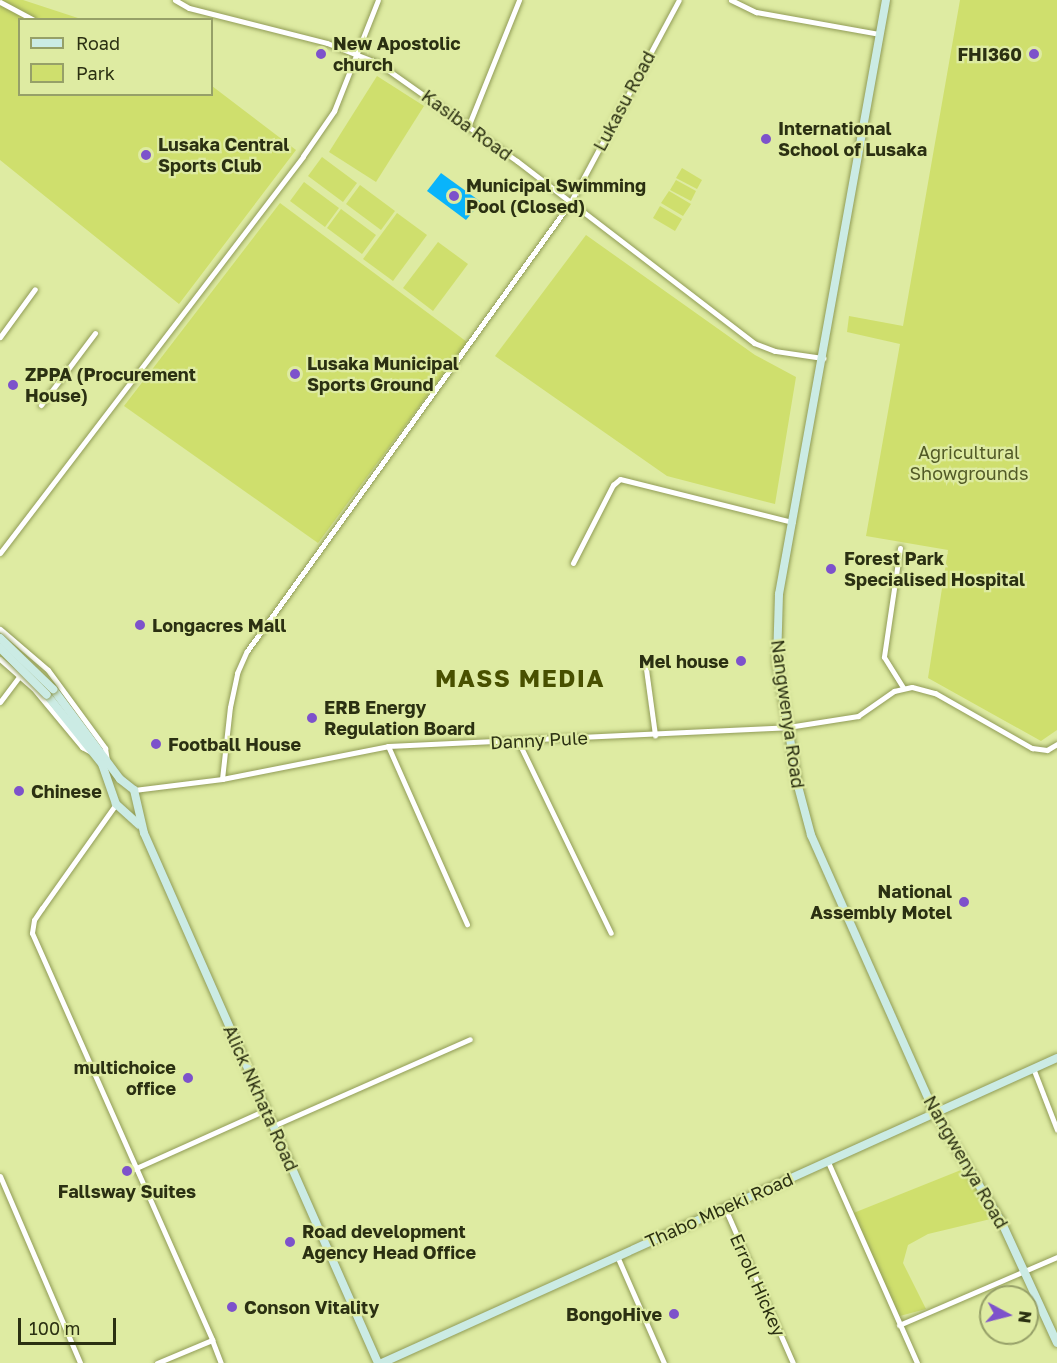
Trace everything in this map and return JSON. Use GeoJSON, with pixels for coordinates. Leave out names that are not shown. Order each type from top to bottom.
{"type":"FeatureCollection","features":[{"type":"Feature","properties":{"kind":"main road","name":"Nangwenya Road"},"geometry":{"type":"LineString","coordinates":[[886,0],[777,608],[776,641],[788,727],[811,835],[934,1111],[989,1197],[1057,1343]]}},
{"type":"Feature","properties":{"kind":"main road"},"geometry":{"type":"LineString","coordinates":[[0,638],[50,692],[108,763],[132,788]]}},
{"type":"Feature","properties":{"kind":"main road"},"geometry":{"type":"LineString","coordinates":[[0,648],[50,692],[95,755],[119,806],[135,801]]}},
{"type":"Feature","properties":{"kind":"main road"},"geometry":{"type":"LineString","coordinates":[[113,792],[121,785],[132,788]]}},
{"type":"Feature","properties":{"kind":"main road","name":"Alick Nkhata Road"},"geometry":{"type":"LineString","coordinates":[[132,788],[144,833],[265,1110],[380,1363]]}},
{"type":"Feature","properties":{"kind":"main road","name":"Alick Nkhata Road"},"geometry":{"type":"LineString","coordinates":[[119,806],[144,833]]}},
{"type":"Feature","properties":{"kind":"main road","name":"Thabo Mbeki Road"},"geometry":{"type":"LineString","coordinates":[[380,1363],[724,1206],[828,1162],[934,1111],[1057,1058]]}},
{"type":"Feature","properties":{"kind":"street","name":"Kasiba Road"},"geometry":{"type":"LineString","coordinates":[[175,0],[189,8],[359,54],[399,76],[754,343],[775,351],[823,358]]}},
{"type":"Feature","properties":{"kind":"street"},"geometry":{"type":"LineString","coordinates":[[0,554],[303,156],[334,111],[359,54],[378,0]]}},
{"type":"Feature","properties":{"kind":"street"},"geometry":{"type":"LineString","coordinates":[[468,127],[519,0]]}},
{"type":"Feature","properties":{"kind":"street","name":"Lukasu Road"},"geometry":{"type":"LineString","coordinates":[[222,779],[230,707],[237,673],[247,651],[570,203],[679,0]]}},
{"type":"Feature","properties":{"kind":"street"},"geometry":{"type":"LineString","coordinates":[[731,0],[756,12],[880,34]]}},
{"type":"Feature","properties":{"kind":"street"},"geometry":{"type":"LineString","coordinates":[[0,2],[30,18]]}},
{"type":"Feature","properties":{"kind":"street"},"geometry":{"type":"LineString","coordinates":[[0,337],[35,289]]}},
{"type":"Feature","properties":{"kind":"street"},"geometry":{"type":"LineString","coordinates":[[42,405],[95,333]]}},
{"type":"Feature","properties":{"kind":"street"},"geometry":{"type":"LineString","coordinates":[[573,563],[613,485],[620,479],[793,522]]}},
{"type":"Feature","properties":{"kind":"street"},"geometry":{"type":"LineString","coordinates":[[900,548],[884,657],[903,688],[935,693],[1032,748],[1047,750],[1057,744]]}},
{"type":"Feature","properties":{"kind":"street"},"geometry":{"type":"LineString","coordinates":[[0,629],[34,658],[79,709],[105,748],[108,763]]}},
{"type":"Feature","properties":{"kind":"street"},"geometry":{"type":"LineString","coordinates":[[0,702],[34,658]]}},
{"type":"Feature","properties":{"kind":"street"},"geometry":{"type":"LineString","coordinates":[[0,659],[19,676],[82,747],[95,755]]}},
{"type":"Feature","properties":{"kind":"street"},"geometry":{"type":"LineString","coordinates":[[646,669],[655,735]]}},
{"type":"Feature","properties":{"kind":"street","name":"Danny Pule"},"geometry":{"type":"LineString","coordinates":[[132,788],[149,791],[388,746],[788,727],[858,716],[903,688]]}},
{"type":"Feature","properties":{"kind":"street"},"geometry":{"type":"LineString","coordinates":[[518,741],[611,933]]}},
{"type":"Feature","properties":{"kind":"street"},"geometry":{"type":"LineString","coordinates":[[388,746],[467,924]]}},
{"type":"Feature","properties":{"kind":"street","name":"Danny Pule"},"geometry":{"type":"LineString","coordinates":[[135,801],[149,791]]}},
{"type":"Feature","properties":{"kind":"street"},"geometry":{"type":"LineString","coordinates":[[119,806],[42,908],[34,920],[32,933],[221,1363]]}},
{"type":"Feature","properties":{"kind":"street"},"geometry":{"type":"LineString","coordinates":[[273,1126],[470,1039]]}},
{"type":"Feature","properties":{"kind":"street"},"geometry":{"type":"LineString","coordinates":[[1033,1068],[1057,1130]]}},
{"type":"Feature","properties":{"kind":"street"},"geometry":{"type":"LineString","coordinates":[[134,1169],[265,1110]]}},
{"type":"Feature","properties":{"kind":"street"},"geometry":{"type":"LineString","coordinates":[[828,1162],[917,1363]]}},
{"type":"Feature","properties":{"kind":"street"},"geometry":{"type":"LineString","coordinates":[[0,1176],[80,1363]]}},
{"type":"Feature","properties":{"kind":"street","name":"Erroll Hickey"},"geometry":{"type":"LineString","coordinates":[[724,1206],[793,1363]]}},
{"type":"Feature","properties":{"kind":"street"},"geometry":{"type":"LineString","coordinates":[[617,1256],[664,1363]]}},
{"type":"Feature","properties":{"kind":"street"},"geometry":{"type":"LineString","coordinates":[[899,1325],[1022,1270],[1057,1257]]}},
{"type":"Feature","properties":{"kind":"street"},"geometry":{"type":"LineString","coordinates":[[158,1363],[212,1340]]}},
{"type":"Feature","properties":{"kind":"green space","name":"Lusaka Central Sports Club"},"geometry":{"type":"Polygon","coordinates":[[[0,0],[23,0],[78,18],[18,18],[18,96],[213,96],[213,87],[296,150],[179,304],[0,160],[0,0]]]}},
{"type":"Feature","properties":{"kind":"green space","name":"Agricultural Showgrounds"},"geometry":{"type":"Polygon","coordinates":[[[960,0],[1057,0],[1057,730],[1041,741],[928,678],[948,550],[866,536],[900,344],[847,332],[849,316],[903,326],[960,0]]]}},
{"type":"Feature","properties":{"kind":"green space"},"geometry":{"type":"Polygon","coordinates":[[[377,76],[424,106],[376,182],[329,152],[377,76]]]}},
{"type":"Feature","properties":{"kind":"green space"},"geometry":{"type":"Polygon","coordinates":[[[322,157],[357,183],[343,202],[308,176],[322,157]]]}},
{"type":"Feature","properties":{"kind":"green space"},"geometry":{"type":"Polygon","coordinates":[[[682,168],[702,180],[697,189],[676,178],[682,168]]]}},
{"type":"Feature","properties":{"kind":"green space"},"geometry":{"type":"Polygon","coordinates":[[[676,180],[696,191],[691,201],[670,190],[676,180]]]}},
{"type":"Feature","properties":{"kind":"green space"},"geometry":{"type":"Polygon","coordinates":[[[304,182],[339,208],[325,227],[290,201],[304,182]]]}},
{"type":"Feature","properties":{"kind":"green space"},"geometry":{"type":"Polygon","coordinates":[[[360,185],[395,211],[381,230],[346,204],[360,185]]]}},
{"type":"Feature","properties":{"kind":"green space"},"geometry":{"type":"Polygon","coordinates":[[[669,191],[691,204],[683,216],[661,203],[669,191]]]}},
{"type":"Feature","properties":{"kind":"green space","name":"Lusaka Municipal Sports Ground"},"geometry":{"type":"Polygon","coordinates":[[[280,203],[467,342],[318,543],[124,406],[280,203]]]}},
{"type":"Feature","properties":{"kind":"green space"},"geometry":{"type":"Polygon","coordinates":[[[660,206],[682,219],[675,231],[653,218],[660,206]]]}},
{"type":"Feature","properties":{"kind":"green space"},"geometry":{"type":"Polygon","coordinates":[[[341,209],[376,235],[362,254],[327,228],[341,209]]]}},
{"type":"Feature","properties":{"kind":"green space"},"geometry":{"type":"Polygon","coordinates":[[[397,213],[427,235],[393,281],[363,259],[397,213]]]}},
{"type":"Feature","properties":{"kind":"green space"},"geometry":{"type":"Polygon","coordinates":[[[586,235],[755,355],[796,377],[775,504],[667,476],[495,356],[586,235]]]}},
{"type":"Feature","properties":{"kind":"green space"},"geometry":{"type":"Polygon","coordinates":[[[438,242],[468,264],[433,311],[403,288],[438,242]]]}},
{"type":"Feature","properties":{"kind":"green space"},"geometry":{"type":"Polygon","coordinates":[[[961,1170],[999,1217],[928,1234],[908,1245],[903,1263],[926,1309],[896,1317],[851,1214],[961,1170]]]}},
{"type":"Feature","properties":{"kind":"water","name":"Municipal Swimming Pool (Closed)"},"geometry":{"type":"Polygon","coordinates":[[[441,173],[481,202],[466,220],[427,191],[441,173]]]}},
{"type":"Feature","properties":{"kind":"place","name":"New Apostolic church"},"geometry":{"type":"Point","coordinates":[321,54]}},
{"type":"Feature","properties":{"kind":"place","name":"FHI360"},"geometry":{"type":"Point","coordinates":[1034,54]}},
{"type":"Feature","properties":{"kind":"place","name":"International School of Lusaka"},"geometry":{"type":"Point","coordinates":[766,139]}},
{"type":"Feature","properties":{"kind":"place","name":"Lusaka Central Sports Club"},"geometry":{"type":"Point","coordinates":[146,155]}},
{"type":"Feature","properties":{"kind":"place","name":"Municipal Swimming Pool (Closed)"},"geometry":{"type":"Point","coordinates":[454,196]}},
{"type":"Feature","properties":{"kind":"place","name":"Lusaka Municipal Sports Ground"},"geometry":{"type":"Point","coordinates":[295,374]}},
{"type":"Feature","properties":{"kind":"place","name":"ZPPA (Procurement House)"},"geometry":{"type":"Point","coordinates":[13,385]}},
{"type":"Feature","properties":{"kind":"place","name":"Forest Park Specialised Hospital"},"geometry":{"type":"Point","coordinates":[831,569]}},
{"type":"Feature","properties":{"kind":"place","name":"Longacres Mall"},"geometry":{"type":"Point","coordinates":[140,625]}},
{"type":"Feature","properties":{"kind":"place","name":"Mel house"},"geometry":{"type":"Point","coordinates":[741,661]}},
{"type":"Feature","properties":{"kind":"place","name":"ERB Energy Regulation Board"},"geometry":{"type":"Point","coordinates":[312,718]}},
{"type":"Feature","properties":{"kind":"place","name":"Football House"},"geometry":{"type":"Point","coordinates":[156,744]}},
{"type":"Feature","properties":{"kind":"place","name":"Chinese"},"geometry":{"type":"Point","coordinates":[19,791]}},
{"type":"Feature","properties":{"kind":"place","name":"National Assembly Motel"},"geometry":{"type":"Point","coordinates":[964,902]}},
{"type":"Feature","properties":{"kind":"place","name":"multichoice office"},"geometry":{"type":"Point","coordinates":[188,1078]}},
{"type":"Feature","properties":{"kind":"place","name":"Fallsway Suites"},"geometry":{"type":"Point","coordinates":[127,1171]}},
{"type":"Feature","properties":{"kind":"place","name":"Road development Agency Head Office"},"geometry":{"type":"Point","coordinates":[290,1242]}},
{"type":"Feature","properties":{"kind":"place","name":"Conson Vitality"},"geometry":{"type":"Point","coordinates":[232,1307]}},
{"type":"Feature","properties":{"kind":"place","name":"BongoHive"},"geometry":{"type":"Point","coordinates":[674,1314]}},
{"type":"Feature","properties":{"kind":"district","name":"MASS MEDIA"},"geometry":{"type":"Point","coordinates":[520,678]}}]}
